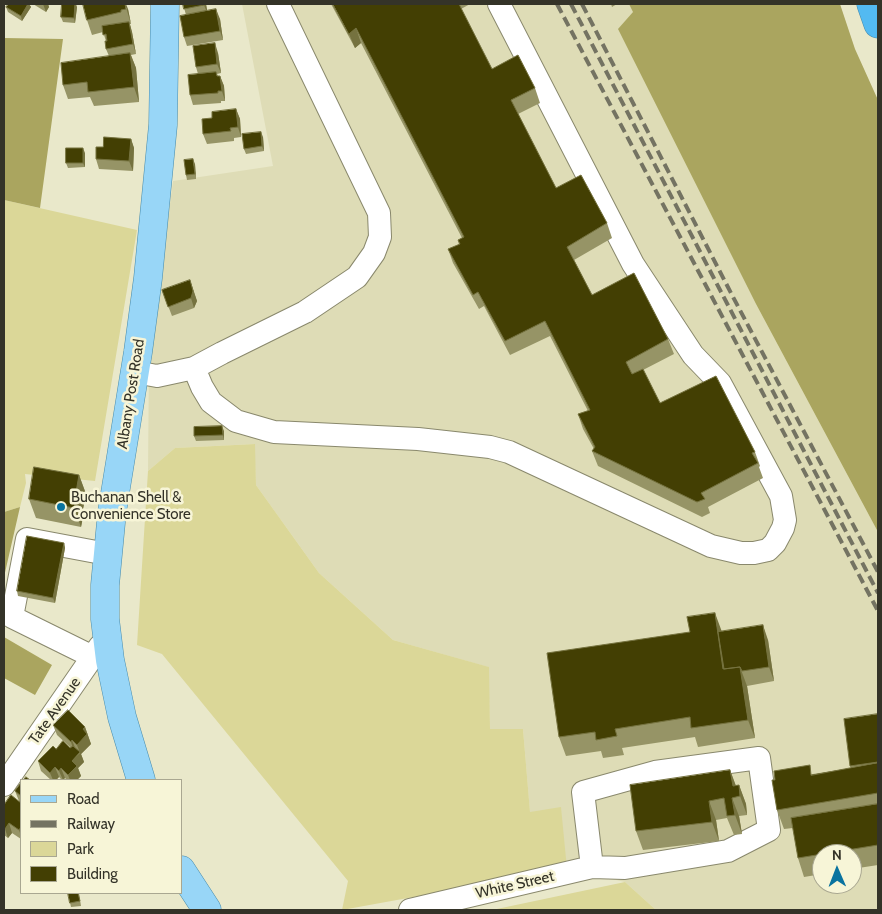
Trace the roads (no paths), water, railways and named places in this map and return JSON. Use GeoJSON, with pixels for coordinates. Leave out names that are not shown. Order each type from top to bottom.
{"type":"FeatureCollection","features":[{"type":"Feature","properties":{"kind":"highway"},"geometry":{"type":"LineString","coordinates":[[871,4],[878,24]]}},
{"type":"Feature","properties":{"kind":"main road","name":"Albany Post Road"},"geometry":{"type":"LineString","coordinates":[[142,779],[122,717],[114,681],[100,647],[105,602],[107,554],[148,278],[163,125],[165,4]]}},
{"type":"Feature","properties":{"kind":"main road"},"geometry":{"type":"LineString","coordinates":[[182,872],[207,910]]}},
{"type":"Feature","properties":{"kind":"street"},"geometry":{"type":"LineString","coordinates":[[135,372],[157,376],[194,368],[305,312],[357,277],[374,253],[380,237],[379,214],[278,4]]}},
{"type":"Feature","properties":{"kind":"street"},"geometry":{"type":"LineString","coordinates":[[194,368],[211,402],[236,421],[274,432],[418,439],[509,452],[711,546],[741,553],[754,553],[768,550],[775,543],[785,520],[781,496],[720,383],[693,355],[633,264],[499,4]]}},
{"type":"Feature","properties":{"kind":"street"},"geometry":{"type":"LineString","coordinates":[[100,647],[12,617],[27,539],[107,554]]}},
{"type":"Feature","properties":{"kind":"street","name":"Tate Avenue"},"geometry":{"type":"LineString","coordinates":[[4,785],[100,647]]}},
{"type":"Feature","properties":{"kind":"street","name":"White Street"},"geometry":{"type":"LineString","coordinates":[[410,910],[592,866],[625,868],[728,851],[769,830],[759,758],[655,772],[583,792],[592,866]]}},
{"type":"Feature","properties":{"kind":"railway"},"geometry":{"type":"LineString","coordinates":[[557,4],[878,611]]}},
{"type":"Feature","properties":{"kind":"railway"},"geometry":{"type":"LineString","coordinates":[[571,4],[878,593]]}},
{"type":"Feature","properties":{"kind":"railway"},"geometry":{"type":"LineString","coordinates":[[582,4],[878,572]]}},
{"type":"Feature","properties":{"kind":"place","name":"Buchanan Shell & Convenience Store"},"geometry":{"type":"Point","coordinates":[61,507]}}]}
